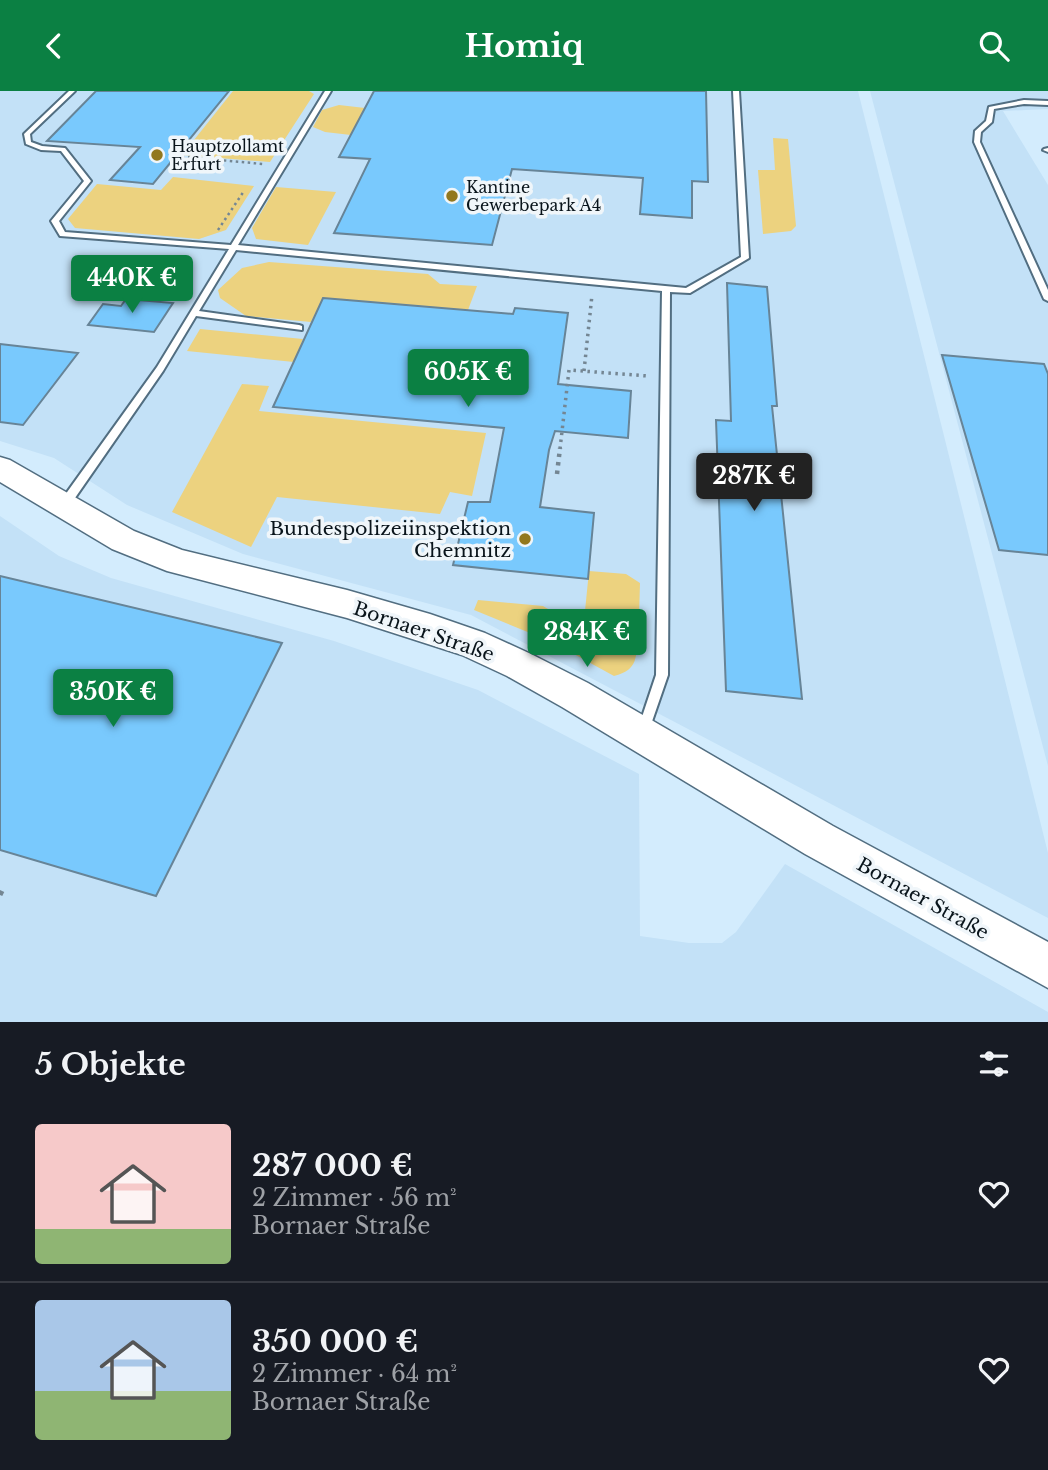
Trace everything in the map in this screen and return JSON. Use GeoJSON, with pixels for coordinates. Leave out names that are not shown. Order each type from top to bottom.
{"type":"FeatureCollection","features":[{"type":"Feature","properties":{"kind":"main road","name":"Bornaer Straße"},"geometry":{"type":"LineString","coordinates":[[0,468],[123,540],[178,562],[347,604],[473,644],[564,689],[819,840],[1048,967]]}},
{"type":"Feature","properties":{"kind":"lane"},"geometry":{"type":"LineString","coordinates":[[72,91],[27,134],[28,143],[41,148],[63,149],[88,181],[54,221],[63,233],[687,291],[745,258],[736,91]]}},
{"type":"Feature","properties":{"kind":"lane"},"geometry":{"type":"LineString","coordinates":[[63,507],[160,369],[328,91]]}},
{"type":"Feature","properties":{"kind":"lane"},"geometry":{"type":"LineString","coordinates":[[1048,103],[1024,102],[991,109],[989,122],[978,131],[977,142],[1048,299]]}},
{"type":"Feature","properties":{"kind":"lane"},"geometry":{"type":"LineString","coordinates":[[642,735],[662,675],[666,289]]}},
{"type":"Feature","properties":{"kind":"lane"},"geometry":{"type":"LineString","coordinates":[[194,313],[299,328]]}},
{"type":"Feature","properties":{"kind":"path"},"geometry":{"type":"LineString","coordinates":[[176,156],[263,164]]}},
{"type":"Feature","properties":{"kind":"path"},"geometry":{"type":"LineString","coordinates":[[584,371],[593,282]]}},
{"type":"Feature","properties":{"kind":"path"},"geometry":{"type":"LineString","coordinates":[[558,474],[569,370],[664,377]]}},
{"type":"Feature","properties":{"kind":"path"},"geometry":{"type":"LineString","coordinates":[[0,895],[4,887]]}},
{"type":"Feature","properties":{"kind":"shaded area"},"geometry":{"type":"Polygon","coordinates":[[[0,91],[858,91],[1048,853],[1048,918],[471,615],[243,554],[127,505],[54,458],[0,441],[0,91]]]}},
{"type":"Feature","properties":{"kind":"shaded area"},"geometry":{"type":"Polygon","coordinates":[[[233,91],[309,91],[314,94],[270,162],[182,155],[233,91]]]}},
{"type":"Feature","properties":{"kind":"shaded area"},"geometry":{"type":"Polygon","coordinates":[[[870,91],[1048,91],[1048,109],[1003,111],[1048,185],[1048,766],[870,91]]]}},
{"type":"Feature","properties":{"kind":"shaded area"},"geometry":{"type":"Polygon","coordinates":[[[339,105],[365,108],[351,135],[325,132],[313,127],[322,110],[339,105]]]}},
{"type":"Feature","properties":{"kind":"shaded area"},"geometry":{"type":"Polygon","coordinates":[[[773,138],[788,139],[796,226],[791,231],[763,234],[758,170],[775,170],[773,138]]]}},
{"type":"Feature","properties":{"kind":"shaded area"},"geometry":{"type":"Polygon","coordinates":[[[173,177],[254,186],[226,230],[199,239],[75,228],[68,219],[97,184],[161,190],[173,177]]]}},
{"type":"Feature","properties":{"kind":"shaded area"},"geometry":{"type":"Polygon","coordinates":[[[276,187],[336,192],[308,245],[256,239],[252,228],[276,187]]]}},
{"type":"Feature","properties":{"kind":"shaded area"},"geometry":{"type":"Polygon","coordinates":[[[269,262],[428,274],[440,284],[477,286],[468,310],[323,298],[311,322],[246,316],[220,298],[218,290],[242,268],[269,262]]]}},
{"type":"Feature","properties":{"kind":"shaded area"},"geometry":{"type":"Polygon","coordinates":[[[200,329],[303,339],[294,362],[187,351],[200,329]]]}},
{"type":"Feature","properties":{"kind":"shaded area"},"geometry":{"type":"Polygon","coordinates":[[[242,384],[269,386],[259,411],[486,433],[472,496],[450,492],[440,514],[277,497],[251,547],[172,512],[242,384]]]}},
{"type":"Feature","properties":{"kind":"shaded area"},"geometry":{"type":"Polygon","coordinates":[[[0,516],[59,556],[111,578],[334,641],[478,690],[639,774],[640,936],[689,943],[722,943],[736,932],[785,864],[1048,1012],[1048,1022],[0,1022],[0,516]]]}},
{"type":"Feature","properties":{"kind":"shaded area"},"geometry":{"type":"Polygon","coordinates":[[[589,571],[626,574],[640,583],[639,617],[585,611],[589,571]]]}},
{"type":"Feature","properties":{"kind":"shaded area"},"geometry":{"type":"Polygon","coordinates":[[[478,600],[543,606],[575,625],[638,633],[635,661],[628,670],[614,676],[552,642],[474,610],[478,600]]]}},
{"type":"Feature","properties":{"kind":"building"},"geometry":{"type":"Polygon","coordinates":[[[96,91],[229,91],[153,184],[110,180],[140,147],[47,141],[96,91]]]}},
{"type":"Feature","properties":{"kind":"building"},"geometry":{"type":"Polygon","coordinates":[[[374,91],[706,91],[708,182],[692,181],[692,218],[640,214],[643,178],[512,169],[492,245],[334,233],[370,159],[339,157],[374,91]]]}},
{"type":"Feature","properties":{"kind":"building"},"geometry":{"type":"Polygon","coordinates":[[[727,283],[767,287],[777,406],[772,406],[802,699],[726,691],[716,420],[731,421],[727,283]]]}},
{"type":"Feature","properties":{"kind":"building"},"geometry":{"type":"Polygon","coordinates":[[[323,298],[513,314],[515,308],[568,313],[558,384],[631,391],[628,438],[555,431],[549,450],[540,507],[594,513],[588,579],[453,565],[468,502],[490,502],[504,428],[273,407],[323,298]]]}},
{"type":"Feature","properties":{"kind":"building"},"geometry":{"type":"Polygon","coordinates":[[[126,299],[173,303],[154,332],[88,325],[103,304],[121,306],[126,299]]]}},
{"type":"Feature","properties":{"kind":"building"},"geometry":{"type":"Polygon","coordinates":[[[0,344],[78,353],[23,425],[0,422],[0,344]]]}},
{"type":"Feature","properties":{"kind":"building"},"geometry":{"type":"Polygon","coordinates":[[[942,355],[1044,364],[1048,374],[1048,555],[999,550],[942,355]]]}},
{"type":"Feature","properties":{"kind":"building"},"geometry":{"type":"Polygon","coordinates":[[[0,576],[282,643],[156,896],[0,850],[0,576]]]}},
{"type":"Feature","properties":{"kind":"place","name":"Hauptzollamt Erfurt"},"geometry":{"type":"Point","coordinates":[157,155]}},
{"type":"Feature","properties":{"kind":"place","name":"Kantine Gewerbepark A4"},"geometry":{"type":"Point","coordinates":[452,196]}},
{"type":"Feature","properties":{"kind":"place","name":"Bundespolizeiinspektion Chemnitz"},"geometry":{"type":"Point","coordinates":[525,539]}}]}
